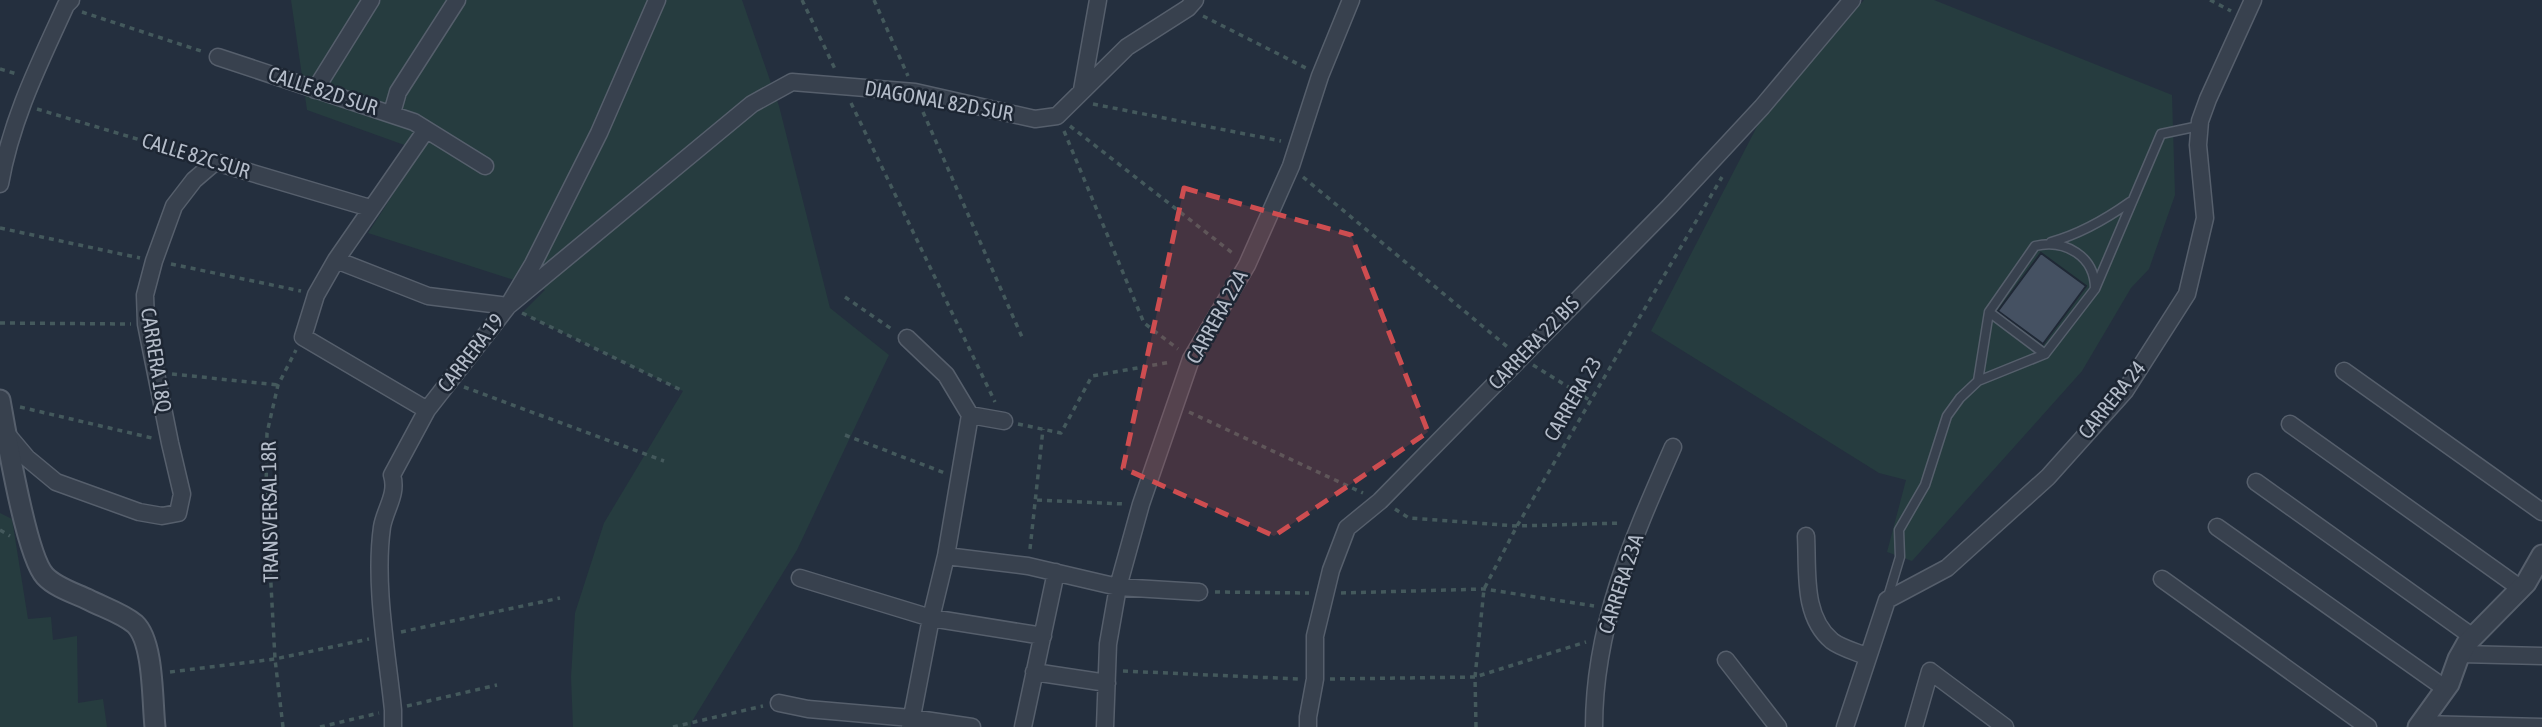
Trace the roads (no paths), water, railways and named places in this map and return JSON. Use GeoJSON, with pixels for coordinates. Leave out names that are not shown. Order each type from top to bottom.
{"type":"FeatureCollection","features":[{"type":"Feature","properties":{"kind":"street"},"geometry":{"type":"LineString","coordinates":[[315,90],[371,0]]}},
{"type":"Feature","properties":{"kind":"street"},"geometry":{"type":"LineString","coordinates":[[392,113],[405,81],[457,0]]}},
{"type":"Feature","properties":{"kind":"street","name":"CARRERA 19"},"geometry":{"type":"LineString","coordinates":[[393,727],[380,573],[383,524],[396,486],[392,475],[427,410],[508,306],[533,264],[599,133],[657,0]]}},
{"type":"Feature","properties":{"kind":"street"},"geometry":{"type":"LineString","coordinates":[[1078,95],[1098,0]]}},
{"type":"Feature","properties":{"kind":"street","name":"CARRERA 22A"},"geometry":{"type":"LineString","coordinates":[[1105,727],[1108,644],[1118,587],[1141,505],[1191,359],[1247,264],[1291,166],[1320,76],[1351,0]]}},
{"type":"Feature","properties":{"kind":"street","name":"CARRERA 22 BIS"},"geometry":{"type":"LineString","coordinates":[[1308,727],[1315,680],[1315,636],[1323,593],[1347,528],[1380,500],[1669,207],[1762,107],[1852,0]]}},
{"type":"Feature","properties":{"kind":"street","name":"CARRERA 24"},"geometry":{"type":"LineString","coordinates":[[1887,600],[1947,568],[2048,477],[2125,391],[2187,294],[2204,218],[2199,126],[2208,99],[2253,0]]}},
{"type":"Feature","properties":{"kind":"street"},"geometry":{"type":"LineString","coordinates":[[0,184],[9,139],[21,104],[68,3]]}},
{"type":"Feature","properties":{"kind":"street"},"geometry":{"type":"LineString","coordinates":[[1078,95],[1127,47],[1183,6]]}},
{"type":"Feature","properties":{"kind":"street","name":"CALLE 82D SUR"},"geometry":{"type":"LineString","coordinates":[[218,57],[392,113],[485,166]]}},
{"type":"Feature","properties":{"kind":"street","name":"DIAGONAL 82D SUR"},"geometry":{"type":"LineString","coordinates":[[508,306],[752,104],[792,82],[915,92],[1035,119],[1057,116],[1078,95]]}},
{"type":"Feature","properties":{"kind":"street"},"geometry":{"type":"LineString","coordinates":[[426,130],[336,260],[316,295],[303,337],[427,410]]}},
{"type":"Feature","properties":{"kind":"street","name":"CALLE 82C SUR"},"geometry":{"type":"LineString","coordinates":[[215,162],[370,208]]}},
{"type":"Feature","properties":{"kind":"street","name":"CARRERA 18Q"},"geometry":{"type":"LineString","coordinates":[[6,433],[27,458],[56,482],[139,512],[162,516],[178,513],[182,494],[146,324],[145,295],[174,206],[194,180],[215,162]]}},
{"type":"Feature","properties":{"kind":"street"},"geometry":{"type":"LineString","coordinates":[[336,260],[428,296],[508,306]]}},
{"type":"Feature","properties":{"kind":"street"},"geometry":{"type":"LineString","coordinates":[[907,338],[946,375],[970,415],[946,556],[911,723]]}},
{"type":"Feature","properties":{"kind":"street"},"geometry":{"type":"LineString","coordinates":[[2344,371],[2542,512]]}},
{"type":"Feature","properties":{"kind":"street"},"geometry":{"type":"LineString","coordinates":[[0,401],[35,558],[49,579],[132,621],[142,632],[147,645],[155,727]]}},
{"type":"Feature","properties":{"kind":"street"},"geometry":{"type":"LineString","coordinates":[[970,415],[1004,421]]}},
{"type":"Feature","properties":{"kind":"street"},"geometry":{"type":"LineString","coordinates":[[2290,424],[2531,580]]}},
{"type":"Feature","properties":{"kind":"street","name":"CARRERA 23A"},"geometry":{"type":"LineString","coordinates":[[1594,727],[1594,690],[1602,637],[1640,523],[1673,447]]}},
{"type":"Feature","properties":{"kind":"street"},"geometry":{"type":"LineString","coordinates":[[2256,482],[2473,637]]}},
{"type":"Feature","properties":{"kind":"street"},"geometry":{"type":"LineString","coordinates":[[2217,527],[2446,690]]}},
{"type":"Feature","properties":{"kind":"street"},"geometry":{"type":"LineString","coordinates":[[1806,536],[1810,602],[1815,621],[1833,642],[1868,657]]}},
{"type":"Feature","properties":{"kind":"street"},"geometry":{"type":"LineString","coordinates":[[2419,725],[2446,690],[2461,654],[2473,637],[2531,580],[2542,555]]}},
{"type":"Feature","properties":{"kind":"street"},"geometry":{"type":"LineString","coordinates":[[946,556],[1028,566],[1118,587],[1199,592]]}},
{"type":"Feature","properties":{"kind":"street"},"geometry":{"type":"LineString","coordinates":[[1023,727],[1056,572]]}},
{"type":"Feature","properties":{"kind":"street"},"geometry":{"type":"LineString","coordinates":[[800,579],[931,618],[1043,636]]}},
{"type":"Feature","properties":{"kind":"street"},"geometry":{"type":"LineString","coordinates":[[2161,579],[2368,727]]}},
{"type":"Feature","properties":{"kind":"street"},"geometry":{"type":"LineString","coordinates":[[1845,727],[1887,600]]}},
{"type":"Feature","properties":{"kind":"street"},"geometry":{"type":"LineString","coordinates":[[2461,654],[2542,656]]}},
{"type":"Feature","properties":{"kind":"street"},"geometry":{"type":"LineString","coordinates":[[1726,660],[1778,727]]}},
{"type":"Feature","properties":{"kind":"street"},"geometry":{"type":"LineString","coordinates":[[1914,727],[1930,671],[2005,727]]}},
{"type":"Feature","properties":{"kind":"street"},"geometry":{"type":"LineString","coordinates":[[1034,672],[1107,676]]}},
{"type":"Feature","properties":{"kind":"street"},"geometry":{"type":"LineString","coordinates":[[779,703],[911,723],[972,727]]}},
{"type":"Feature","properties":{"kind":"street"},"geometry":{"type":"LineString","coordinates":[[808,709],[812,727]]}},
{"type":"Feature","properties":{"kind":"street"},"geometry":{"type":"LineString","coordinates":[[2419,725],[2542,727]]}},
{"type":"Feature","properties":{"kind":"lane"},"geometry":{"type":"LineString","coordinates":[[1887,600],[1900,556],[1899,530],[1925,485],[1947,416],[1960,398],[1978,381],[2045,354],[2095,289],[2161,134],[2199,126]]}},
{"type":"Feature","properties":{"kind":"lane"},"geometry":{"type":"LineString","coordinates":[[1978,381],[1989,312],[2035,246],[2086,229],[2132,201]]}},
{"type":"Feature","properties":{"kind":"lane"},"geometry":{"type":"LineString","coordinates":[[2035,246],[2056,244],[2077,252],[2091,269],[2095,289]]}},
{"type":"Feature","properties":{"kind":"lane"},"geometry":{"type":"LineString","coordinates":[[1989,312],[2045,354]]}}]}
